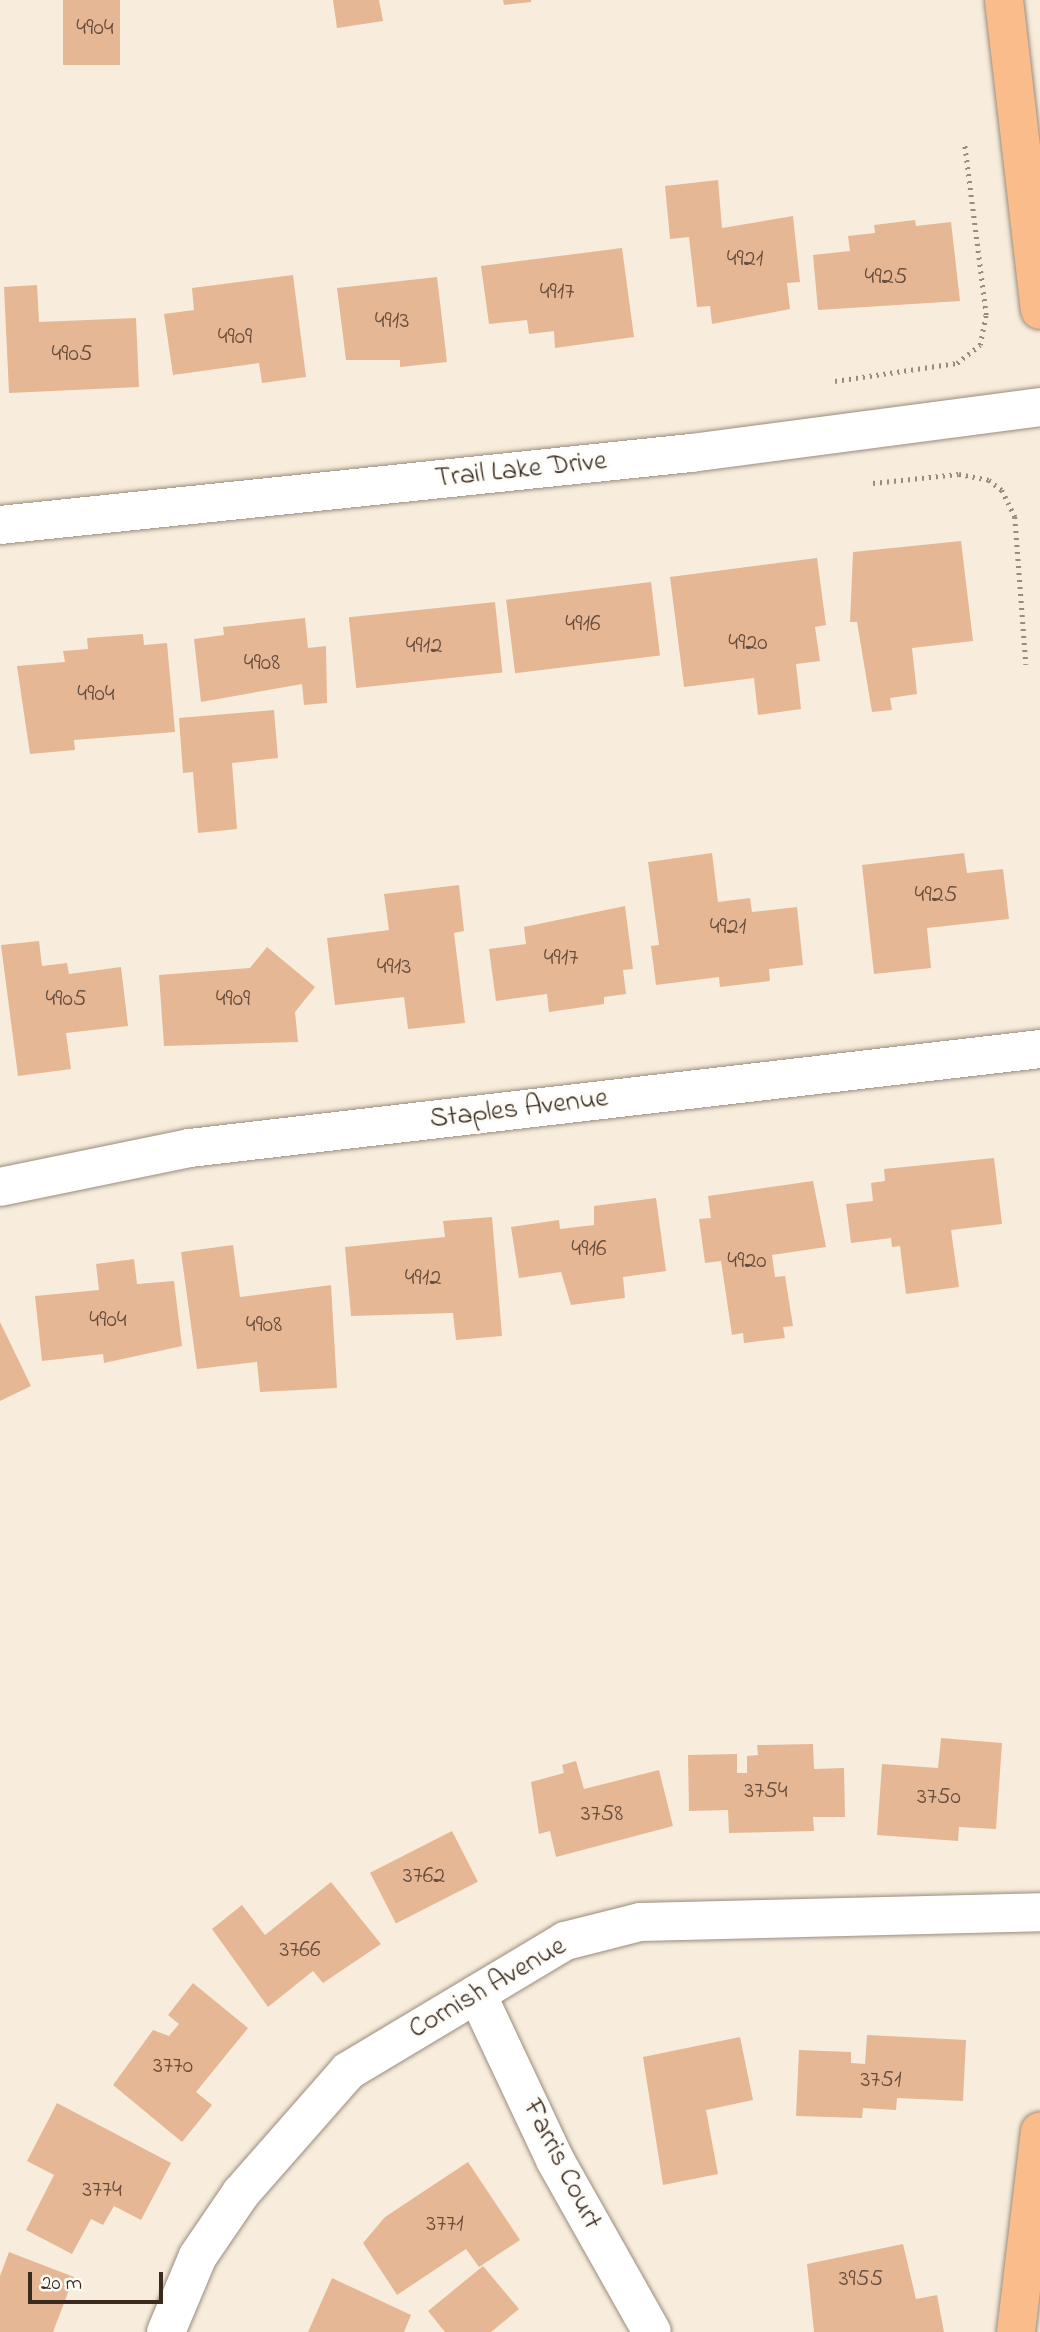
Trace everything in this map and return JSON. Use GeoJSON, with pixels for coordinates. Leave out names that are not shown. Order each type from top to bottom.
{"type":"FeatureCollection","features":[{"type":"Feature","properties":{"kind":"main road"},"geometry":{"type":"LineString","coordinates":[[1004,0],[1040,310]]}},
{"type":"Feature","properties":{"kind":"main road"},"geometry":{"type":"LineString","coordinates":[[1012,70],[1040,129]]}},
{"type":"Feature","properties":{"kind":"main road"},"geometry":{"type":"LineString","coordinates":[[1016,2332],[1040,2131]]}},
{"type":"Feature","properties":{"kind":"street","name":"Trail Lake Drive"},"geometry":{"type":"LineString","coordinates":[[0,524],[677,454],[1040,407]]}},
{"type":"Feature","properties":{"kind":"street","name":"Staples Avenue"},"geometry":{"type":"LineString","coordinates":[[0,1187],[190,1148],[1040,1049]]}},
{"type":"Feature","properties":{"kind":"street","name":"Cornish Avenue"},"geometry":{"type":"LineString","coordinates":[[166,2332],[198,2256],[295,2125],[348,2071],[565,1941],[640,1922],[1040,1912]]}},
{"type":"Feature","properties":{"kind":"street","name":"Farris Court"},"geometry":{"type":"LineString","coordinates":[[477,1994],[555,2160],[652,2332]]}},
{"type":"Feature","properties":{"kind":"path"},"geometry":{"type":"LineString","coordinates":[[835,381],[957,363],[980,345],[986,315],[964,142]]}},
{"type":"Feature","properties":{"kind":"path"},"geometry":{"type":"LineString","coordinates":[[873,483],[959,474],[989,480],[1002,490],[1015,517],[1026,665]]}},
{"type":"Feature","properties":{"kind":"building"},"geometry":{"type":"Polygon","coordinates":[[[63,0],[120,0],[120,65],[63,65],[63,0]]]}},
{"type":"Feature","properties":{"kind":"building"},"geometry":{"type":"Polygon","coordinates":[[[333,0],[379,0],[383,21],[337,28],[333,0]]]}},
{"type":"Feature","properties":{"kind":"building"},"geometry":{"type":"Polygon","coordinates":[[[503,0],[531,0],[531,2],[504,5],[503,0]]]}},
{"type":"Feature","properties":{"kind":"building"},"geometry":{"type":"Polygon","coordinates":[[[718,180],[722,228],[793,216],[800,282],[787,283],[790,309],[712,324],[710,306],[697,307],[689,237],[670,239],[665,186],[718,180]]]}},
{"type":"Feature","properties":{"kind":"building"},"geometry":{"type":"Polygon","coordinates":[[[915,220],[916,226],[951,222],[960,301],[818,310],[813,255],[850,251],[848,236],[875,233],[874,225],[915,220]]]}},
{"type":"Feature","properties":{"kind":"building"},"geometry":{"type":"Polygon","coordinates":[[[622,248],[634,337],[555,348],[554,331],[529,334],[527,320],[489,324],[481,266],[622,248]]]}},
{"type":"Feature","properties":{"kind":"building"},"geometry":{"type":"Polygon","coordinates":[[[293,275],[306,377],[262,383],[259,363],[173,375],[164,314],[194,310],[192,288],[293,275]]]}},
{"type":"Feature","properties":{"kind":"building"},"geometry":{"type":"Polygon","coordinates":[[[437,277],[447,362],[400,367],[400,360],[346,360],[337,288],[437,277]]]}},
{"type":"Feature","properties":{"kind":"building"},"geometry":{"type":"Polygon","coordinates":[[[37,285],[39,322],[136,318],[139,387],[9,393],[4,287],[37,285]]]}},
{"type":"Feature","properties":{"kind":"building"},"geometry":{"type":"Polygon","coordinates":[[[961,541],[973,641],[912,648],[917,694],[890,698],[892,710],[872,712],[857,622],[850,622],[853,552],[961,541]]]}},
{"type":"Feature","properties":{"kind":"building"},"geometry":{"type":"Polygon","coordinates":[[[817,558],[826,625],[815,627],[820,661],[796,664],[801,709],[758,715],[754,678],[684,687],[670,577],[817,558]]]}},
{"type":"Feature","properties":{"kind":"building"},"geometry":{"type":"Polygon","coordinates":[[[651,582],[660,655],[515,673],[506,600],[651,582]]]}},
{"type":"Feature","properties":{"kind":"building"},"geometry":{"type":"Polygon","coordinates":[[[495,602],[502,673],[356,688],[349,617],[495,602]]]}},
{"type":"Feature","properties":{"kind":"building"},"geometry":{"type":"Polygon","coordinates":[[[305,618],[308,648],[326,646],[327,703],[304,705],[302,684],[201,702],[194,639],[224,635],[223,627],[305,618]]]}},
{"type":"Feature","properties":{"kind":"building"},"geometry":{"type":"Polygon","coordinates":[[[143,634],[144,645],[167,643],[175,732],[74,740],[75,750],[30,754],[17,666],[65,662],[63,651],[88,649],[87,638],[143,634]]]}},
{"type":"Feature","properties":{"kind":"building"},"geometry":{"type":"Polygon","coordinates":[[[274,710],[278,758],[232,763],[237,829],[198,833],[193,772],[183,773],[179,718],[274,710]]]}},
{"type":"Feature","properties":{"kind":"building"},"geometry":{"type":"Polygon","coordinates":[[[712,853],[718,902],[750,898],[752,912],[797,907],[803,965],[769,969],[770,981],[720,987],[719,977],[656,985],[651,946],[659,945],[648,862],[712,853]]]}},
{"type":"Feature","properties":{"kind":"building"},"geometry":{"type":"Polygon","coordinates":[[[964,853],[967,873],[1003,869],[1009,919],[927,928],[931,968],[874,974],[862,865],[964,853]]]}},
{"type":"Feature","properties":{"kind":"building"},"geometry":{"type":"Polygon","coordinates":[[[459,885],[464,931],[454,933],[465,1023],[408,1029],[404,997],[335,1005],[327,938],[389,930],[384,894],[459,885]]]}},
{"type":"Feature","properties":{"kind":"building"},"geometry":{"type":"Polygon","coordinates":[[[625,906],[633,969],[623,970],[626,994],[604,997],[604,1004],[549,1012],[547,994],[496,1001],[489,949],[526,944],[524,927],[625,906]]]}},
{"type":"Feature","properties":{"kind":"building"},"geometry":{"type":"Polygon","coordinates":[[[39,941],[42,966],[67,963],[69,974],[121,967],[128,1026],[66,1033],[71,1069],[18,1076],[1,945],[39,941]]]}},
{"type":"Feature","properties":{"kind":"building"},"geometry":{"type":"Polygon","coordinates":[[[267,947],[315,987],[295,1012],[298,1042],[164,1046],[159,975],[250,968],[267,947]]]}},
{"type":"Feature","properties":{"kind":"building"},"geometry":{"type":"Polygon","coordinates":[[[994,1158],[1002,1224],[951,1230],[959,1287],[906,1294],[900,1246],[892,1247],[891,1238],[851,1243],[846,1204],[873,1201],[871,1183],[885,1181],[884,1169],[994,1158]]]}},
{"type":"Feature","properties":{"kind":"building"},"geometry":{"type":"Polygon","coordinates":[[[813,1181],[826,1247],[772,1255],[775,1277],[785,1276],[793,1326],[783,1327],[785,1338],[744,1343],[743,1333],[732,1335],[721,1261],[705,1263],[699,1219],[711,1218],[708,1196],[813,1181]]]}},
{"type":"Feature","properties":{"kind":"building"},"geometry":{"type":"Polygon","coordinates":[[[656,1198],[666,1271],[623,1277],[625,1298],[571,1305],[561,1272],[519,1278],[511,1227],[559,1220],[560,1229],[594,1225],[594,1206],[656,1198]]]}},
{"type":"Feature","properties":{"kind":"building"},"geometry":{"type":"Polygon","coordinates":[[[492,1217],[502,1336],[456,1340],[453,1313],[351,1316],[345,1247],[445,1237],[443,1221],[492,1217]]]}},
{"type":"Feature","properties":{"kind":"building"},"geometry":{"type":"Polygon","coordinates":[[[233,1245],[240,1297],[331,1285],[337,1388],[260,1392],[257,1362],[197,1369],[181,1252],[233,1245]]]}},
{"type":"Feature","properties":{"kind":"building"},"geometry":{"type":"Polygon","coordinates":[[[134,1259],[137,1284],[174,1281],[182,1346],[104,1363],[103,1354],[42,1361],[35,1296],[99,1290],[96,1264],[134,1259]]]}},
{"type":"Feature","properties":{"kind":"building"},"geometry":{"type":"Polygon","coordinates":[[[0,1322],[31,1386],[0,1401],[0,1322]]]}},
{"type":"Feature","properties":{"kind":"building"},"geometry":{"type":"Polygon","coordinates":[[[941,1738],[1002,1743],[996,1829],[959,1827],[958,1841],[877,1835],[882,1764],[938,1768],[941,1738]]]}},
{"type":"Feature","properties":{"kind":"building"},"geometry":{"type":"Polygon","coordinates":[[[813,1744],[814,1769],[844,1768],[845,1817],[813,1817],[814,1831],[729,1833],[728,1810],[689,1811],[688,1755],[737,1754],[737,1773],[747,1773],[747,1756],[758,1755],[757,1745],[813,1744]]]}},
{"type":"Feature","properties":{"kind":"building"},"geometry":{"type":"Polygon","coordinates":[[[576,1761],[584,1789],[659,1770],[673,1826],[556,1857],[550,1831],[539,1834],[531,1782],[564,1773],[562,1765],[576,1761]]]}},
{"type":"Feature","properties":{"kind":"building"},"geometry":{"type":"Polygon","coordinates":[[[452,1831],[478,1882],[396,1924],[370,1873],[452,1831]]]}},
{"type":"Feature","properties":{"kind":"building"},"geometry":{"type":"Polygon","coordinates":[[[331,1882],[381,1944],[323,1983],[313,1971],[268,2007],[212,1929],[242,1905],[265,1935],[331,1882]]]}},
{"type":"Feature","properties":{"kind":"building"},"geometry":{"type":"Polygon","coordinates":[[[193,1983],[248,2028],[196,2092],[212,2105],[182,2142],[113,2085],[153,2030],[169,2036],[179,2024],[168,2015],[193,1983]]]}},
{"type":"Feature","properties":{"kind":"building"},"geometry":{"type":"Polygon","coordinates":[[[867,2035],[966,2040],[963,2101],[897,2098],[896,2110],[863,2108],[862,2118],[796,2116],[799,2050],[851,2052],[851,2063],[865,2064],[867,2035]]]}},
{"type":"Feature","properties":{"kind":"building"},"geometry":{"type":"Polygon","coordinates":[[[740,2037],[753,2100],[706,2110],[718,2174],[663,2185],[643,2057],[740,2037]]]}},
{"type":"Feature","properties":{"kind":"building"},"geometry":{"type":"Polygon","coordinates":[[[57,2103],[171,2163],[141,2220],[114,2206],[103,2225],[91,2219],[72,2254],[26,2230],[54,2175],[27,2161],[57,2103]]]}},
{"type":"Feature","properties":{"kind":"building"},"geometry":{"type":"Polygon","coordinates":[[[468,2162],[520,2240],[479,2267],[466,2249],[397,2295],[363,2243],[385,2217],[468,2162]]]}},
{"type":"Feature","properties":{"kind":"building"},"geometry":{"type":"Polygon","coordinates":[[[903,2244],[916,2299],[937,2295],[944,2332],[814,2332],[807,2264],[903,2244]]]}},
{"type":"Feature","properties":{"kind":"building"},"geometry":{"type":"Polygon","coordinates":[[[9,2252],[74,2277],[53,2332],[0,2332],[0,2276],[9,2252]]]}},
{"type":"Feature","properties":{"kind":"building"},"geometry":{"type":"Polygon","coordinates":[[[483,2266],[519,2309],[491,2332],[445,2332],[428,2311],[483,2266]]]}},
{"type":"Feature","properties":{"kind":"building"},"geometry":{"type":"Polygon","coordinates":[[[332,2278],[411,2315],[404,2332],[308,2332],[332,2278]]]}}]}
